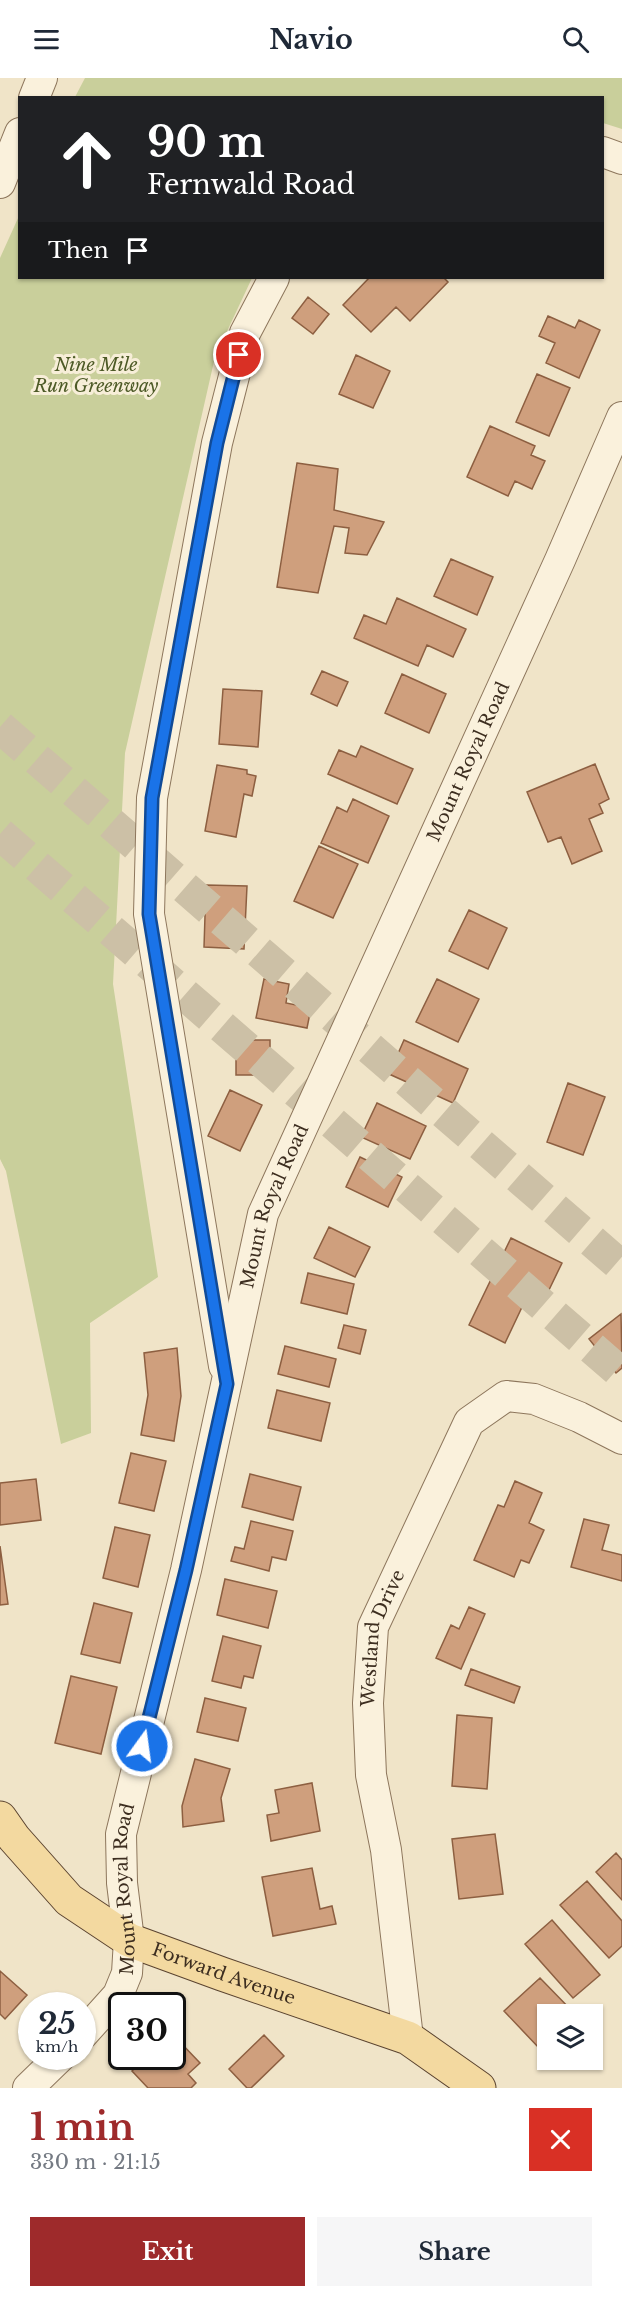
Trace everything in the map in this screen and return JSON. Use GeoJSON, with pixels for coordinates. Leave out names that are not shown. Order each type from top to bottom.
{"type":"FeatureCollection","features":[{"type":"Feature","properties":{"kind":"main road","name":"Forward Avenue"},"geometry":{"type":"LineString","coordinates":[[0,1818],[14,1838],[69,1900],[129,1940],[408,2038],[479,2088]]}},
{"type":"Feature","properties":{"kind":"street"},"geometry":{"type":"LineString","coordinates":[[35,96],[42,78]]}},
{"type":"Feature","properties":{"kind":"street"},"geometry":{"type":"LineString","coordinates":[[0,183],[18,138]]}},
{"type":"Feature","properties":{"kind":"street"},"geometry":{"type":"LineString","coordinates":[[604,152],[622,159]]}},
{"type":"Feature","properties":{"kind":"street"},"geometry":{"type":"LineString","coordinates":[[227,1384],[149,914],[152,798],[217,443],[245,333],[273,279]]}},
{"type":"Feature","properties":{"kind":"street","name":"Mount Royal Road"},"geometry":{"type":"LineString","coordinates":[[96,2019],[118,1995],[128,1973],[129,1940],[122,1883],[121,1834],[186,1570],[263,1214],[560,560],[622,417]]}},
{"type":"Feature","properties":{"kind":"street","name":"Westland Drive"},"geometry":{"type":"LineString","coordinates":[[408,2038],[386,1850],[371,1775],[368,1703],[374,1628],[470,1422],[506,1396],[534,1399],[579,1417],[622,1439]]}},
{"type":"Feature","properties":{"kind":"street"},"geometry":{"type":"LineString","coordinates":[[28,2088],[47,2070]]}},
{"type":"Feature","properties":{"kind":"green space"},"geometry":{"type":"Polygon","coordinates":[[[85,78],[622,78],[622,129],[604,123],[604,96],[76,96],[85,78]]]}},
{"type":"Feature","properties":{"kind":"green space","name":"Nine Mile Run Greenway"},"geometry":{"type":"Polygon","coordinates":[[[18,218],[18,279],[252,279],[215,357],[125,753],[113,984],[158,1277],[90,1323],[91,1433],[61,1444],[6,1171],[0,1159],[0,258],[18,218]]]}},
{"type":"Feature","properties":{"kind":"building"},"geometry":{"type":"Polygon","coordinates":[[[368,279],[445,279],[448,282],[410,321],[396,307],[371,332],[343,305],[368,279]]]}},
{"type":"Feature","properties":{"kind":"building"},"geometry":{"type":"Polygon","coordinates":[[[308,297],[329,314],[313,334],[292,318],[308,297]]]}},
{"type":"Feature","properties":{"kind":"building"},"geometry":{"type":"Polygon","coordinates":[[[548,316],[575,328],[579,320],[600,330],[579,378],[546,363],[555,343],[539,336],[548,316]]]}},
{"type":"Feature","properties":{"kind":"building"},"geometry":{"type":"Polygon","coordinates":[[[356,355],[390,371],[373,408],[339,394],[356,355]]]}},
{"type":"Feature","properties":{"kind":"building"},"geometry":{"type":"Polygon","coordinates":[[[537,374],[570,388],[549,436],[516,422],[537,374]]]}},
{"type":"Feature","properties":{"kind":"building"},"geometry":{"type":"Polygon","coordinates":[[[490,426],[535,446],[531,455],[545,461],[532,489],[515,481],[508,496],[467,477],[490,426]]]}},
{"type":"Feature","properties":{"kind":"building"},"geometry":{"type":"Polygon","coordinates":[[[297,463],[338,469],[334,510],[384,522],[367,555],[345,553],[349,528],[334,526],[318,593],[277,587],[297,463]]]}},
{"type":"Feature","properties":{"kind":"building"},"geometry":{"type":"Polygon","coordinates":[[[451,559],[493,577],[477,615],[434,596],[451,559]]]}},
{"type":"Feature","properties":{"kind":"building"},"geometry":{"type":"Polygon","coordinates":[[[397,598],[466,629],[453,657],[427,645],[418,666],[354,638],[364,615],[386,624],[397,598]]]}},
{"type":"Feature","properties":{"kind":"building"},"geometry":{"type":"Polygon","coordinates":[[[322,671],[348,682],[337,706],[311,694],[322,671]]]}},
{"type":"Feature","properties":{"kind":"building"},"geometry":{"type":"Polygon","coordinates":[[[402,674],[446,694],[429,733],[385,713],[402,674]]]}},
{"type":"Feature","properties":{"kind":"building"},"geometry":{"type":"Polygon","coordinates":[[[223,689],[262,691],[258,747],[219,744],[223,689]]]}},
{"type":"Feature","properties":{"kind":"building"},"geometry":{"type":"Polygon","coordinates":[[[361,746],[413,769],[397,804],[328,774],[339,750],[356,757],[361,746]]]}},
{"type":"Feature","properties":{"kind":"building"},"geometry":{"type":"Polygon","coordinates":[[[595,764],[609,799],[599,804],[603,813],[589,819],[602,851],[572,864],[561,837],[548,842],[527,792],[595,764]]]}},
{"type":"Feature","properties":{"kind":"building"},"geometry":{"type":"Polygon","coordinates":[[[217,765],[247,770],[247,774],[256,776],[252,796],[244,794],[236,837],[205,831],[217,765]]]}},
{"type":"Feature","properties":{"kind":"building"},"geometry":{"type":"Polygon","coordinates":[[[353,799],[389,816],[368,863],[321,843],[337,807],[347,812],[353,799]]]}},
{"type":"Feature","properties":{"kind":"building"},"geometry":{"type":"Polygon","coordinates":[[[319,846],[358,864],[333,918],[294,901],[319,846]]]}},
{"type":"Feature","properties":{"kind":"building"},"geometry":{"type":"Polygon","coordinates":[[[206,885],[247,886],[244,949],[204,947],[206,885]]]}},
{"type":"Feature","properties":{"kind":"building"},"geometry":{"type":"Polygon","coordinates":[[[469,910],[507,928],[488,969],[449,951],[469,910]]]}},
{"type":"Feature","properties":{"kind":"building"},"geometry":{"type":"Polygon","coordinates":[[[264,979],[289,984],[286,1003],[311,1008],[307,1028],[256,1018],[264,979]]]}},
{"type":"Feature","properties":{"kind":"building"},"geometry":{"type":"Polygon","coordinates":[[[437,979],[479,999],[458,1042],[416,1022],[437,979]]]}},
{"type":"Feature","properties":{"kind":"building"},"geometry":{"type":"Polygon","coordinates":[[[236,1040],[270,1040],[270,1075],[236,1075],[236,1040]]]}},
{"type":"Feature","properties":{"kind":"building"},"geometry":{"type":"Polygon","coordinates":[[[404,1040],[468,1069],[453,1103],[389,1074],[404,1040]]]}},
{"type":"Feature","properties":{"kind":"building"},"geometry":{"type":"Polygon","coordinates":[[[568,1083],[605,1097],[583,1155],[547,1142],[568,1083]]]}},
{"type":"Feature","properties":{"kind":"building"},"geometry":{"type":"Polygon","coordinates":[[[230,1090],[262,1105],[240,1151],[208,1136],[230,1090]]]}},
{"type":"Feature","properties":{"kind":"building"},"geometry":{"type":"Polygon","coordinates":[[[377,1103],[426,1126],[410,1159],[361,1137],[377,1103]]]}},
{"type":"Feature","properties":{"kind":"building"},"geometry":{"type":"Polygon","coordinates":[[[360,1157],[402,1177],[388,1207],[346,1187],[360,1157]]]}},
{"type":"Feature","properties":{"kind":"building"},"geometry":{"type":"Polygon","coordinates":[[[329,1227],[370,1247],[355,1277],[314,1258],[329,1227]]]}},
{"type":"Feature","properties":{"kind":"building"},"geometry":{"type":"Polygon","coordinates":[[[511,1238],[562,1263],[547,1294],[532,1286],[505,1343],[469,1325],[511,1238]]]}},
{"type":"Feature","properties":{"kind":"building"},"geometry":{"type":"Polygon","coordinates":[[[308,1273],[354,1284],[347,1314],[301,1303],[308,1273]]]}},
{"type":"Feature","properties":{"kind":"building"},"geometry":{"type":"Polygon","coordinates":[[[621,1314],[622,1368],[616,1373],[589,1339],[621,1314]]]}},
{"type":"Feature","properties":{"kind":"building"},"geometry":{"type":"Polygon","coordinates":[[[344,1325],[366,1330],[360,1354],[338,1348],[344,1325]]]}},
{"type":"Feature","properties":{"kind":"building"},"geometry":{"type":"Polygon","coordinates":[[[285,1346],[336,1359],[329,1387],[278,1374],[285,1346]]]}},
{"type":"Feature","properties":{"kind":"building"},"geometry":{"type":"Polygon","coordinates":[[[177,1348],[181,1396],[174,1441],[141,1435],[148,1395],[144,1353],[177,1348]]]}},
{"type":"Feature","properties":{"kind":"building"},"geometry":{"type":"Polygon","coordinates":[[[277,1390],[330,1403],[321,1441],[268,1428],[277,1390]]]}},
{"type":"Feature","properties":{"kind":"building"},"geometry":{"type":"Polygon","coordinates":[[[131,1453],[166,1461],[154,1511],[119,1503],[131,1453]]]}},
{"type":"Feature","properties":{"kind":"building"},"geometry":{"type":"Polygon","coordinates":[[[250,1474],[301,1487],[293,1520],[242,1507],[250,1474]]]}},
{"type":"Feature","properties":{"kind":"building"},"geometry":{"type":"Polygon","coordinates":[[[36,1479],[41,1520],[0,1525],[0,1483],[36,1479]]]}},
{"type":"Feature","properties":{"kind":"building"},"geometry":{"type":"Polygon","coordinates":[[[515,1481],[542,1493],[529,1523],[544,1530],[529,1563],[521,1560],[514,1577],[474,1560],[498,1505],[504,1507],[515,1481]]]}},
{"type":"Feature","properties":{"kind":"building"},"geometry":{"type":"Polygon","coordinates":[[[584,1519],[609,1525],[602,1550],[622,1555],[622,1581],[571,1567],[584,1519]]]}},
{"type":"Feature","properties":{"kind":"building"},"geometry":{"type":"Polygon","coordinates":[[[251,1521],[293,1531],[286,1560],[272,1557],[269,1571],[231,1561],[235,1547],[244,1549],[251,1521]]]}},
{"type":"Feature","properties":{"kind":"building"},"geometry":{"type":"Polygon","coordinates":[[[115,1527],[150,1535],[138,1587],[103,1578],[115,1527]]]}},
{"type":"Feature","properties":{"kind":"building"},"geometry":{"type":"Polygon","coordinates":[[[0,1546],[8,1604],[0,1605],[0,1546]]]}},
{"type":"Feature","properties":{"kind":"building"},"geometry":{"type":"Polygon","coordinates":[[[225,1579],[277,1591],[268,1628],[217,1615],[225,1579]]]}},
{"type":"Feature","properties":{"kind":"building"},"geometry":{"type":"Polygon","coordinates":[[[94,1603],[132,1613],[120,1663],[81,1654],[94,1603]]]}},
{"type":"Feature","properties":{"kind":"building"},"geometry":{"type":"Polygon","coordinates":[[[469,1607],[485,1614],[461,1669],[436,1658],[451,1625],[459,1629],[469,1607]]]}},
{"type":"Feature","properties":{"kind":"building"},"geometry":{"type":"Polygon","coordinates":[[[223,1636],[261,1646],[253,1678],[244,1676],[241,1688],[212,1681],[223,1636]]]}},
{"type":"Feature","properties":{"kind":"building"},"geometry":{"type":"Polygon","coordinates":[[[471,1669],[520,1687],[514,1703],[465,1685],[471,1669]]]}},
{"type":"Feature","properties":{"kind":"building"},"geometry":{"type":"Polygon","coordinates":[[[71,1676],[117,1687],[101,1754],[55,1743],[71,1676]]]}},
{"type":"Feature","properties":{"kind":"building"},"geometry":{"type":"Polygon","coordinates":[[[205,1698],[246,1708],[238,1741],[197,1732],[205,1698]]]}},
{"type":"Feature","properties":{"kind":"building"},"geometry":{"type":"Polygon","coordinates":[[[457,1715],[492,1718],[487,1789],[452,1786],[457,1715]]]}},
{"type":"Feature","properties":{"kind":"building"},"geometry":{"type":"Polygon","coordinates":[[[195,1759],[230,1769],[221,1798],[224,1821],[183,1827],[182,1806],[195,1759]]]}},
{"type":"Feature","properties":{"kind":"building"},"geometry":{"type":"Polygon","coordinates":[[[312,1783],[320,1831],[271,1841],[267,1815],[279,1813],[275,1790],[312,1783]]]}},
{"type":"Feature","properties":{"kind":"building"},"geometry":{"type":"Polygon","coordinates":[[[495,1834],[503,1894],[459,1899],[452,1839],[495,1834]]]}},
{"type":"Feature","properties":{"kind":"building"},"geometry":{"type":"Polygon","coordinates":[[[616,1853],[622,1860],[622,1900],[596,1872],[616,1853]]]}},
{"type":"Feature","properties":{"kind":"building"},"geometry":{"type":"Polygon","coordinates":[[[312,1868],[320,1909],[332,1906],[336,1924],[273,1936],[262,1877],[312,1868]]]}},
{"type":"Feature","properties":{"kind":"building"},"geometry":{"type":"Polygon","coordinates":[[[587,1881],[622,1921],[622,1946],[609,1958],[560,1905],[587,1881]]]}},
{"type":"Feature","properties":{"kind":"building"},"geometry":{"type":"Polygon","coordinates":[[[552,1920],[600,1975],[573,1998],[525,1944],[552,1920]]]}},
{"type":"Feature","properties":{"kind":"building"},"geometry":{"type":"Polygon","coordinates":[[[0,1971],[24,1992],[18,1992],[18,2005],[5,2019],[0,2014],[0,1971]]]}},
{"type":"Feature","properties":{"kind":"building"},"geometry":{"type":"Polygon","coordinates":[[[540,1978],[565,2004],[537,2004],[537,2046],[504,2011],[540,1978]]]}},
{"type":"Feature","properties":{"kind":"building"},"geometry":{"type":"Polygon","coordinates":[[[264,2035],[284,2056],[251,2088],[247,2088],[229,2069],[264,2035]]]}},
{"type":"Feature","properties":{"kind":"building"},"geometry":{"type":"Polygon","coordinates":[[[186,2048],[200,2063],[188,2074],[196,2083],[191,2088],[148,2088],[132,2071],[186,2070],[186,2048]]]}},
{"type":"Feature","properties":{"kind":"tunnel"},"geometry":{"type":"LineString","coordinates":[[0,727],[622,1267]]}},
{"type":"Feature","properties":{"kind":"tunnel"},"geometry":{"type":"LineString","coordinates":[[0,834],[622,1374]]}},
{"type":"Feature","properties":{"kind":"route"},"geometry":{"type":"LineString","coordinates":[[142,1746],[186,1570],[227,1384],[149,914],[152,798],[217,443],[239,355]]}}]}
